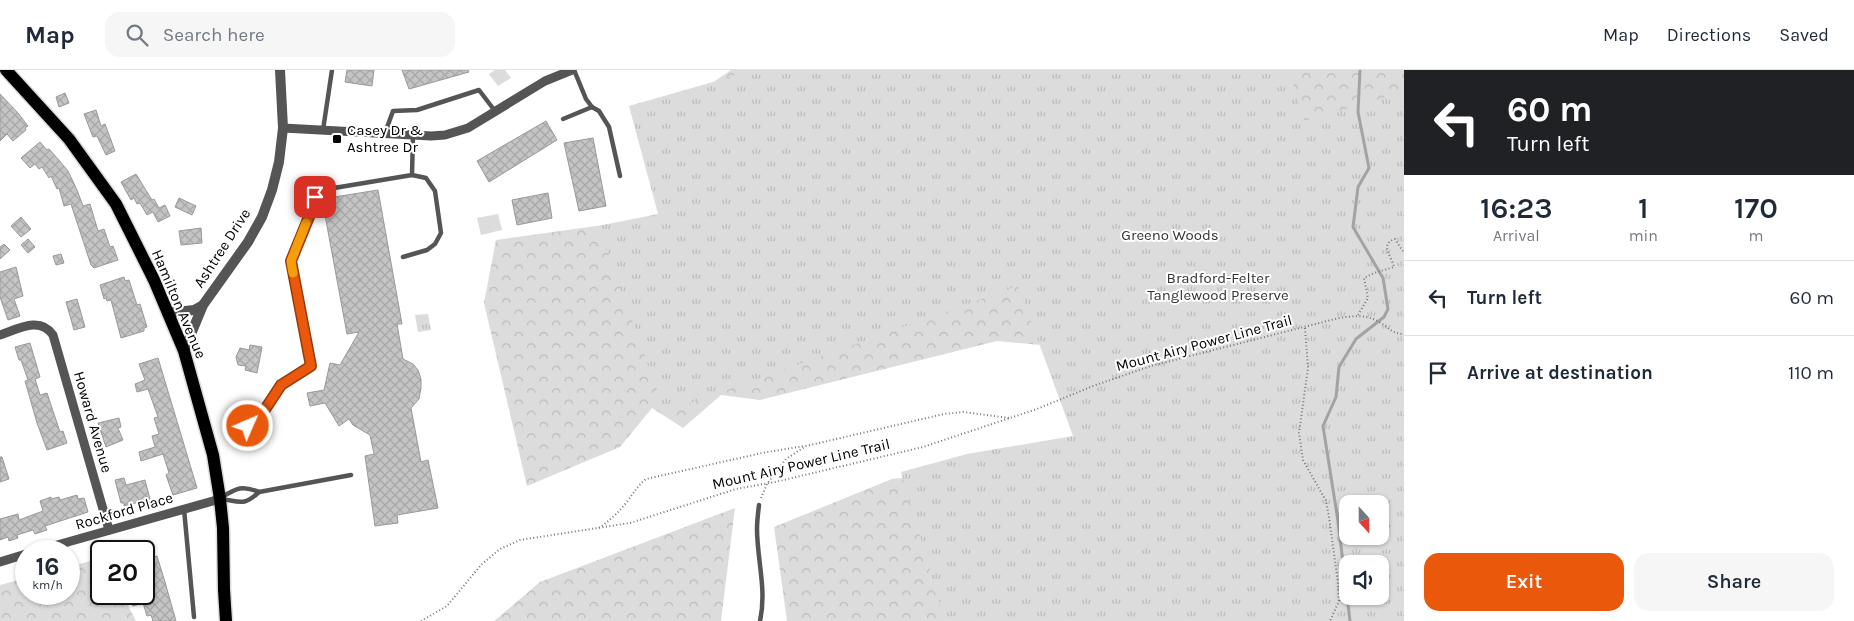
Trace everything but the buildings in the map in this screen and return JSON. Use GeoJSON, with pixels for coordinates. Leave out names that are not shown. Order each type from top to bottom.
{"type":"FeatureCollection","features":[{"type":"Feature","properties":{"kind":"main road","name":"Hamilton Avenue"},"geometry":{"type":"LineString","coordinates":[[6,70],[69,139],[116,204],[136,242],[184,351],[212,455],[220,498],[223,528],[226,621]]}},
{"type":"Feature","properties":{"kind":"street","name":"Ashtree Drive"},"geometry":{"type":"LineString","coordinates":[[184,351],[203,305],[248,242],[262,217],[272,190],[279,162],[283,128],[280,70]]}},
{"type":"Feature","properties":{"kind":"street"},"geometry":{"type":"LineString","coordinates":[[283,128],[445,135],[459,132],[496,112],[545,81],[573,70]]}},
{"type":"Feature","properties":{"kind":"street"},"geometry":{"type":"LineString","coordinates":[[167,313],[194,310],[203,305]]}},
{"type":"Feature","properties":{"kind":"street","name":"Howard Avenue"},"geometry":{"type":"LineString","coordinates":[[0,335],[34,325],[44,325],[54,335],[108,530]]}},
{"type":"Feature","properties":{"kind":"street","name":"Rockford Place"},"geometry":{"type":"LineString","coordinates":[[74,540],[220,498]]}},
{"type":"Feature","properties":{"kind":"street"},"geometry":{"type":"LineString","coordinates":[[0,562],[15,557]]}},
{"type":"Feature","properties":{"kind":"lane"},"geometry":{"type":"LineString","coordinates":[[323,130],[332,70]]}},
{"type":"Feature","properties":{"kind":"lane"},"geometry":{"type":"LineString","coordinates":[[573,70],[580,89],[592,107],[599,111],[609,127],[620,176]]}},
{"type":"Feature","properties":{"kind":"lane"},"geometry":{"type":"LineString","coordinates":[[385,133],[393,111],[417,110],[479,90],[496,112]]}},
{"type":"Feature","properties":{"kind":"lane"},"geometry":{"type":"LineString","coordinates":[[563,119],[592,107]]}},
{"type":"Feature","properties":{"kind":"lane"},"geometry":{"type":"LineString","coordinates":[[412,175],[413,135]]}},
{"type":"Feature","properties":{"kind":"lane"},"geometry":{"type":"LineString","coordinates":[[248,426],[262,414],[281,385],[311,366],[291,261],[313,207],[315,197],[322,190],[412,175],[426,178],[435,191],[441,233],[436,244],[427,250],[403,257]]}},
{"type":"Feature","properties":{"kind":"lane"},"geometry":{"type":"LineString","coordinates":[[220,498],[239,502],[249,501],[259,492],[351,475]]}},
{"type":"Feature","properties":{"kind":"lane"},"geometry":{"type":"LineString","coordinates":[[220,498],[237,488],[249,488],[259,492]]}},
{"type":"Feature","properties":{"kind":"lane"},"geometry":{"type":"LineString","coordinates":[[759,505],[757,530],[763,608],[760,621]]}},
{"type":"Feature","properties":{"kind":"lane"},"geometry":{"type":"LineString","coordinates":[[184,509],[194,617]]}},
{"type":"Feature","properties":{"kind":"path"},"geometry":{"type":"LineString","coordinates":[[1404,252],[1395,239],[1387,244],[1387,253],[1394,268],[1374,273],[1364,278],[1368,298],[1358,315],[1378,321],[1390,331],[1404,334]]}},
{"type":"Feature","properties":{"kind":"path","name":"Mount Airy Power Line Trail"},"geometry":{"type":"LineString","coordinates":[[421,621],[446,606],[481,566],[500,549],[520,540],[630,523],[736,490],[923,447],[1010,418],[1151,366],[1358,315]]}},
{"type":"Feature","properties":{"kind":"path"},"geometry":{"type":"LineString","coordinates":[[1304,327],[1308,368],[1299,432],[1303,460],[1326,501],[1329,517],[1338,583],[1338,601],[1330,621]]}},
{"type":"Feature","properties":{"kind":"path","name":"Mount Airy Power Line Trail"},"geometry":{"type":"LineString","coordinates":[[597,529],[611,519],[626,504],[636,487],[646,479],[762,453],[806,446],[944,414],[963,412],[1010,418]]}},
{"type":"Feature","properties":{"kind":"path"},"geometry":{"type":"LineString","coordinates":[[759,505],[767,484],[786,458],[806,446]]}},
{"type":"Feature","properties":{"kind":"green space"},"geometry":{"type":"Polygon","coordinates":[[[495,70],[505,70],[511,78],[498,86],[489,74],[495,70]]]}},
{"type":"Feature","properties":{"kind":"green space","name":"Bradford-Felter Tanglewood Preserve"},"geometry":{"type":"Polygon","coordinates":[[[731,70],[1404,70],[1404,621],[787,621],[774,527],[892,479],[1105,456],[1097,350],[997,341],[760,400],[721,395],[683,428],[652,408],[620,447],[527,486],[484,303],[496,240],[668,216],[651,125],[731,70]]]}},
{"type":"Feature","properties":{"kind":"green space","name":"Bradford-Felter Tanglewood Preserve"},"geometry":{"type":"Polygon","coordinates":[[[736,70],[1289,70],[1304,121],[1404,92],[1404,621],[945,621],[901,472],[967,454],[1073,436],[1018,286],[665,412],[598,226],[658,214],[629,106],[734,76],[736,70]]]}},
{"type":"Feature","properties":{"kind":"green space"},"geometry":{"type":"Polygon","coordinates":[[[498,214],[502,230],[481,235],[477,218],[498,214]]]}},
{"type":"Feature","properties":{"kind":"green space"},"geometry":{"type":"Polygon","coordinates":[[[428,314],[431,330],[418,332],[415,315],[428,314]]]}},
{"type":"Feature","properties":{"kind":"green space"},"geometry":{"type":"Polygon","coordinates":[[[735,508],[721,621],[494,621],[540,582],[735,508]]]}},
{"type":"Feature","properties":{"kind":"green space"},"geometry":{"type":"Polygon","coordinates":[[[90,561],[90,605],[128,605],[136,621],[0,621],[0,585],[15,581],[15,605],[80,605],[80,564],[90,561]]]}},
{"type":"Feature","properties":{"kind":"waterway"},"geometry":{"type":"LineString","coordinates":[[1350,621],[1338,521],[1323,426],[1336,397],[1339,367],[1356,339],[1384,317],[1388,309],[1383,278],[1353,227],[1358,187],[1369,168],[1358,112],[1360,70]]}},
{"type":"Feature","properties":{"kind":"slow traffic"},"geometry":{"type":"LineString","coordinates":[[293,273],[291,261],[306,223]]}},
{"type":"Feature","properties":{"kind":"place","name":"Casey Dr & Ashtree Dr"},"geometry":{"type":"Point","coordinates":[337,139]}},
{"type":"Feature","properties":{"kind":"route"},"geometry":{"type":"LineString","coordinates":[[248,426],[262,414],[281,385],[311,366],[291,261],[313,207],[315,197]]}},
{"type":"Feature","properties":{"kind":"park label","name":"Greeno Woods"},"geometry":{"type":"Point","coordinates":[1170,235]}}]}
